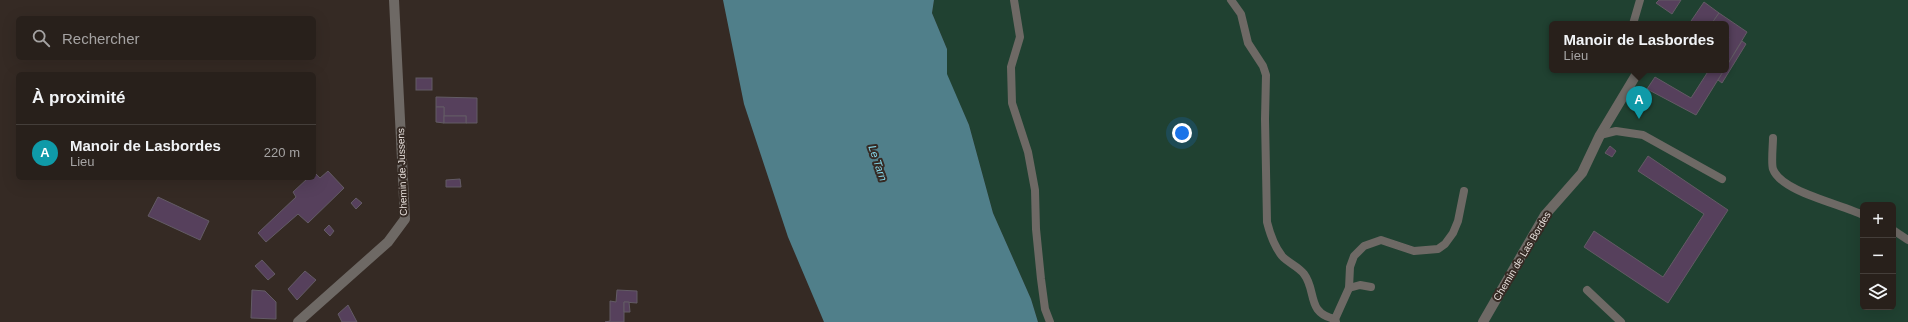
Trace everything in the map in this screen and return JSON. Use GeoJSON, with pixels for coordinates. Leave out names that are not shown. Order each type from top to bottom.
{"type":"FeatureCollection","features":[{"type":"Feature","properties":{"kind":"street","name":"Chemin de Jussens"},"geometry":{"type":"LineString","coordinates":[[298,322],[388,242],[405,219],[394,0]]}},
{"type":"Feature","properties":{"kind":"street","name":"Chemin de Las Bordes"},"geometry":{"type":"LineString","coordinates":[[1483,322],[1545,215],[1582,173],[1600,135],[1637,73]]}},
{"type":"Feature","properties":{"kind":"lane"},"geometry":{"type":"LineString","coordinates":[[1014,0],[1020,37],[1011,67],[1012,103],[1028,152],[1035,190],[1036,230],[1041,279],[1045,309],[1050,322]]}},
{"type":"Feature","properties":{"kind":"lane"},"geometry":{"type":"LineString","coordinates":[[1231,0],[1241,14],[1248,43],[1264,66],[1266,75],[1265,119],[1267,222],[1270,237],[1282,256],[1304,274],[1311,299],[1318,310],[1326,317],[1335,321],[1349,288],[1350,267],[1354,256],[1368,244],[1381,240],[1414,251],[1433,250],[1445,244],[1453,233],[1458,221],[1464,191]]}},
{"type":"Feature","properties":{"kind":"lane"},"geometry":{"type":"LineString","coordinates":[[1634,21],[1640,0]]}},
{"type":"Feature","properties":{"kind":"lane"},"geometry":{"type":"LineString","coordinates":[[1600,135],[1616,131],[1643,136],[1722,179]]}},
{"type":"Feature","properties":{"kind":"lane"},"geometry":{"type":"LineString","coordinates":[[1773,138],[1773,168],[1782,181],[1807,194],[1850,208],[1860,213]]}},
{"type":"Feature","properties":{"kind":"lane"},"geometry":{"type":"LineString","coordinates":[[1896,232],[1908,240]]}},
{"type":"Feature","properties":{"kind":"lane"},"geometry":{"type":"LineString","coordinates":[[1349,288],[1360,285],[1371,287]]}},
{"type":"Feature","properties":{"kind":"lane"},"geometry":{"type":"LineString","coordinates":[[1587,290],[1621,322]]}},
{"type":"Feature","properties":{"kind":"green space"},"geometry":{"type":"Polygon","coordinates":[[[934,0],[1908,0],[1908,322],[1038,322],[1031,299],[993,213],[969,125],[946,73],[947,49],[932,13],[934,0]]]}},
{"type":"Feature","properties":{"kind":"water","name":"Le Tarn"},"geometry":{"type":"Polygon","coordinates":[[[723,0],[934,0],[932,13],[947,49],[947,74],[969,125],[993,213],[1031,299],[1038,322],[824,322],[788,237],[744,104],[723,0]]]}},
{"type":"Feature","properties":{"kind":"building"},"geometry":{"type":"Polygon","coordinates":[[[1659,0],[1681,0],[1672,14],[1656,3],[1659,0]]]}},
{"type":"Feature","properties":{"kind":"building"},"geometry":{"type":"Polygon","coordinates":[[[1704,2],[1719,13],[1713,21],[1691,21],[1704,2]]]}},
{"type":"Feature","properties":{"kind":"building"},"geometry":{"type":"Polygon","coordinates":[[[1719,13],[1747,32],[1729,62],[1729,21],[1713,21],[1719,13]]]}},
{"type":"Feature","properties":{"kind":"building"},"geometry":{"type":"Polygon","coordinates":[[[1742,41],[1746,44],[1729,72],[1729,62],[1742,41]]]}},
{"type":"Feature","properties":{"kind":"building"},"geometry":{"type":"Polygon","coordinates":[[[1707,73],[1722,73],[1696,115],[1647,89],[1655,77],[1691,98],[1707,73]]]}},
{"type":"Feature","properties":{"kind":"building"},"geometry":{"type":"Polygon","coordinates":[[[1722,73],[1728,73],[1722,83],[1718,80],[1722,73]]]}},
{"type":"Feature","properties":{"kind":"building"},"geometry":{"type":"Polygon","coordinates":[[[416,78],[432,78],[432,90],[416,90],[416,78]]]}},
{"type":"Feature","properties":{"kind":"building"},"geometry":{"type":"Polygon","coordinates":[[[436,97],[477,98],[477,123],[466,123],[466,116],[444,116],[444,107],[436,107],[436,97]]]}},
{"type":"Feature","properties":{"kind":"building"},"geometry":{"type":"Polygon","coordinates":[[[436,107],[444,107],[444,123],[436,122],[436,107]]]}},
{"type":"Feature","properties":{"kind":"building"},"geometry":{"type":"Polygon","coordinates":[[[444,116],[466,116],[466,123],[444,123],[444,116]]]}},
{"type":"Feature","properties":{"kind":"building"},"geometry":{"type":"Polygon","coordinates":[[[1610,146],[1616,151],[1612,157],[1605,153],[1610,146]]]}},
{"type":"Feature","properties":{"kind":"building"},"geometry":{"type":"Polygon","coordinates":[[[1648,156],[1728,210],[1668,303],[1584,247],[1594,231],[1663,277],[1704,214],[1638,171],[1648,156]]]}},
{"type":"Feature","properties":{"kind":"building"},"geometry":{"type":"Polygon","coordinates":[[[328,171],[344,188],[308,223],[298,214],[266,242],[258,233],[296,197],[293,192],[306,180],[316,180],[316,174],[320,178],[328,171]]]}},
{"type":"Feature","properties":{"kind":"building"},"geometry":{"type":"Polygon","coordinates":[[[460,179],[461,187],[446,187],[446,180],[460,179]]]}},
{"type":"Feature","properties":{"kind":"building"},"geometry":{"type":"Polygon","coordinates":[[[158,197],[209,221],[200,240],[148,216],[158,197]]]}},
{"type":"Feature","properties":{"kind":"building"},"geometry":{"type":"Polygon","coordinates":[[[356,198],[362,203],[356,209],[351,203],[356,198]]]}},
{"type":"Feature","properties":{"kind":"building"},"geometry":{"type":"Polygon","coordinates":[[[329,225],[334,231],[330,236],[324,230],[329,225]]]}},
{"type":"Feature","properties":{"kind":"building"},"geometry":{"type":"Polygon","coordinates":[[[262,260],[275,274],[268,280],[255,266],[262,260]]]}},
{"type":"Feature","properties":{"kind":"building"},"geometry":{"type":"Polygon","coordinates":[[[305,271],[316,280],[297,300],[288,289],[305,271]]]}},
{"type":"Feature","properties":{"kind":"building"},"geometry":{"type":"Polygon","coordinates":[[[252,290],[265,291],[276,302],[276,319],[251,318],[252,290]]]}},
{"type":"Feature","properties":{"kind":"building"},"geometry":{"type":"Polygon","coordinates":[[[617,290],[637,291],[637,303],[624,302],[624,322],[605,322],[610,321],[610,301],[616,302],[617,290]]]}},
{"type":"Feature","properties":{"kind":"building"},"geometry":{"type":"Polygon","coordinates":[[[624,302],[629,302],[630,312],[624,312],[624,302]]]}},
{"type":"Feature","properties":{"kind":"building"},"geometry":{"type":"Polygon","coordinates":[[[348,305],[357,322],[342,322],[338,314],[348,305]]]}},
{"type":"Feature","properties":{"kind":"place","name":"Manoir de Lasbordes"},"geometry":{"type":"Point","coordinates":[1639,119]}}]}
